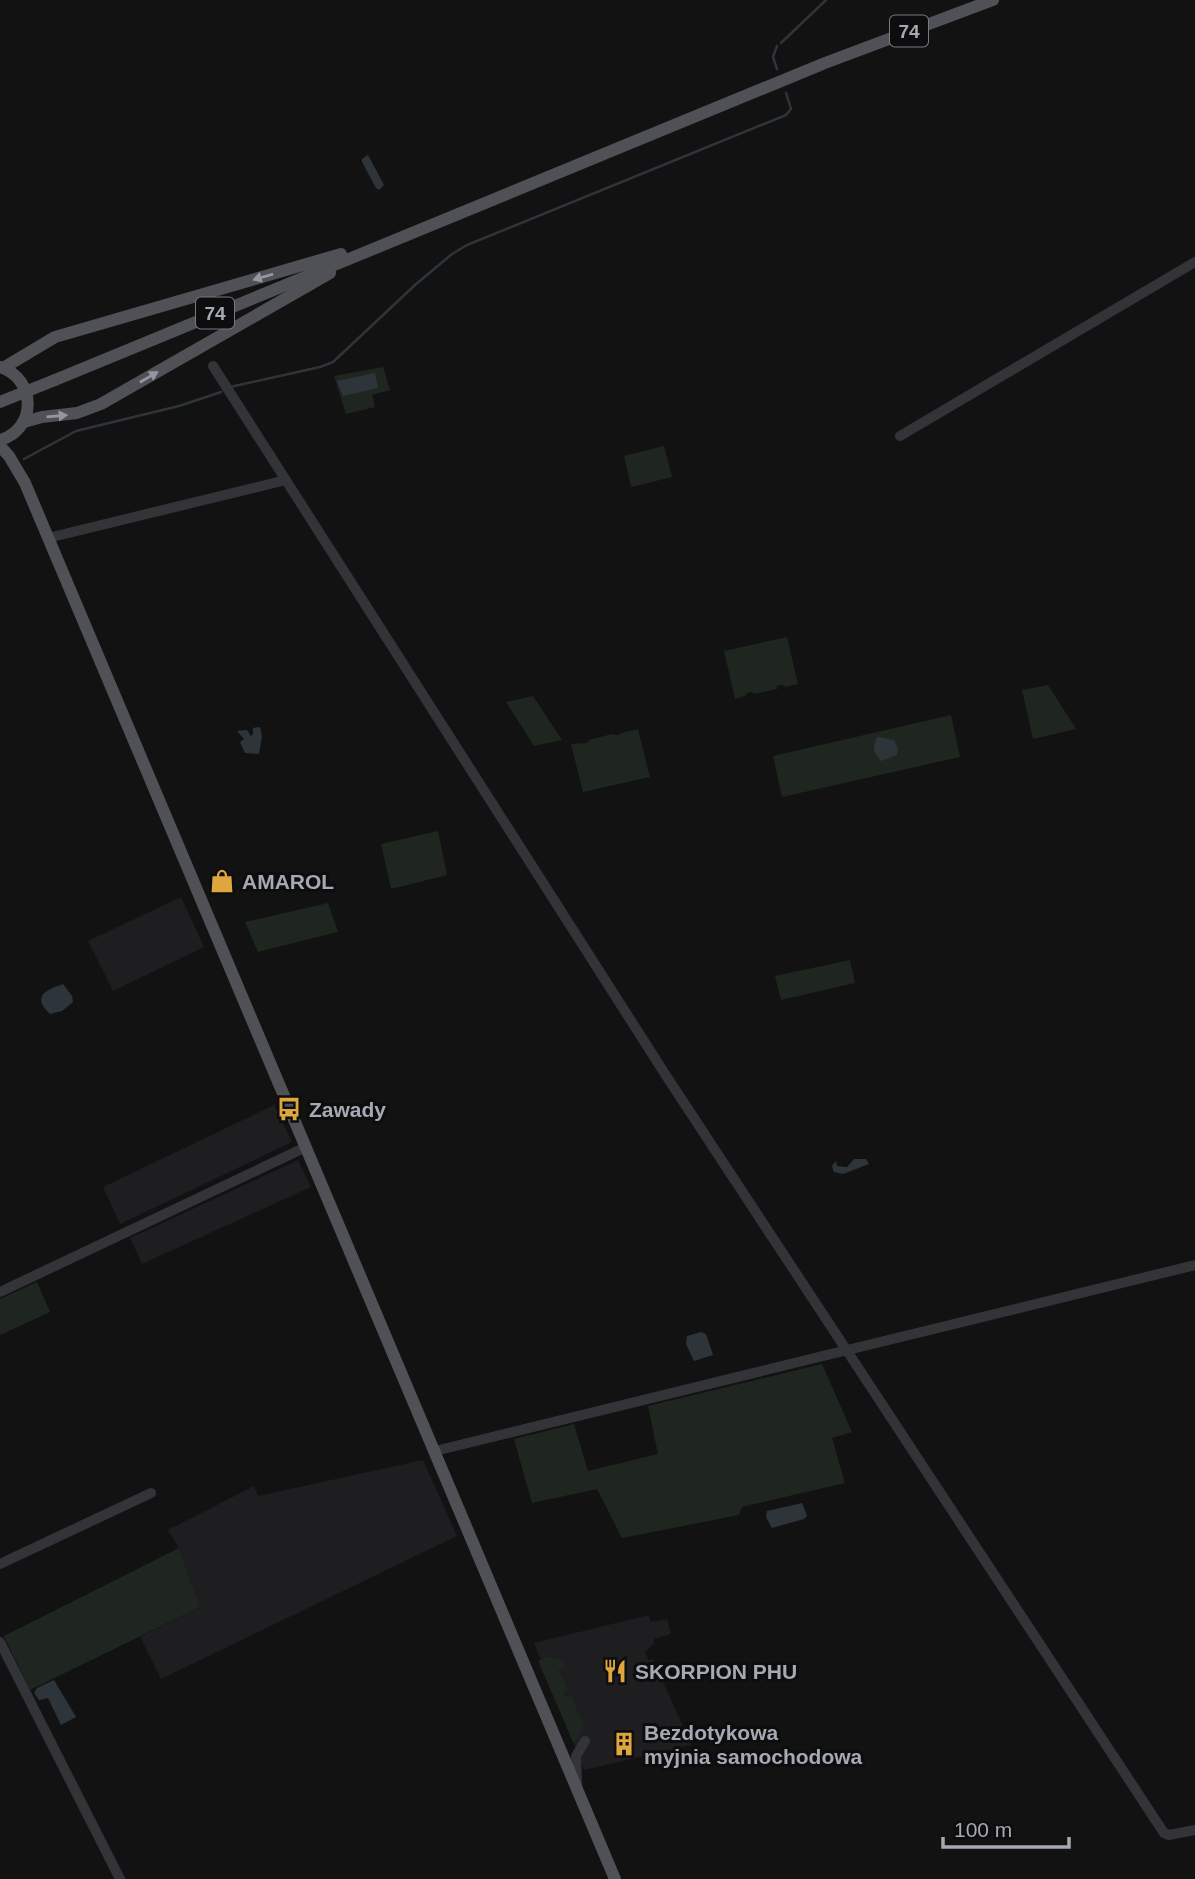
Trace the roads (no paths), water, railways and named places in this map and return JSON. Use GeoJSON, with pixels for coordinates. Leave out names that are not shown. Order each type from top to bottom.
{"type":"FeatureCollection","features":[{"type":"Feature","properties":{"kind":"main road","name":"74"},"geometry":{"type":"LineString","coordinates":[[0,402],[825,62],[993,0]]}},
{"type":"Feature","properties":{"kind":"main road"},"geometry":{"type":"LineString","coordinates":[[1,368],[13,364],[55,337],[337,255],[376,247]]}},
{"type":"Feature","properties":{"kind":"main road"},"geometry":{"type":"LineString","coordinates":[[0,440],[42,417],[77,413],[101,404],[376,247]]}},
{"type":"Feature","properties":{"kind":"main road"},"geometry":{"type":"LineString","coordinates":[[1,368],[19,378],[24,385],[29,404],[14,443],[24,483]]}},
{"type":"Feature","properties":{"kind":"main road"},"geometry":{"type":"LineString","coordinates":[[0,446],[9,456],[24,483],[48,538],[615,1879]]}},
{"type":"Feature","properties":{"kind":"street"},"geometry":{"type":"LineString","coordinates":[[900,436],[1195,262]]}},
{"type":"Feature","properties":{"kind":"street"},"geometry":{"type":"LineString","coordinates":[[213,366],[505,827],[1164,1833],[1169,1835],[1195,1830]]}},
{"type":"Feature","properties":{"kind":"street"},"geometry":{"type":"LineString","coordinates":[[48,538],[286,480]]}},
{"type":"Feature","properties":{"kind":"street"},"geometry":{"type":"LineString","coordinates":[[0,1292],[306,1147]]}},
{"type":"Feature","properties":{"kind":"street"},"geometry":{"type":"LineString","coordinates":[[435,1451],[1195,1265]]}},
{"type":"Feature","properties":{"kind":"street"},"geometry":{"type":"LineString","coordinates":[[0,1564],[151,1493]]}},
{"type":"Feature","properties":{"kind":"street"},"geometry":{"type":"LineString","coordinates":[[0,1642],[120,1879]]}},
{"type":"Feature","properties":{"kind":"street"},"geometry":{"type":"LineString","coordinates":[[578,1789],[576,1755],[585,1741]]}},
{"type":"Feature","properties":{"kind":"waterway"},"geometry":{"type":"LineString","coordinates":[[781,43],[826,0]]}},
{"type":"Feature","properties":{"kind":"waterway"},"geometry":{"type":"LineString","coordinates":[[777,46],[773,57],[777,69]]}},
{"type":"Feature","properties":{"kind":"waterway"},"geometry":{"type":"LineString","coordinates":[[230,387],[333,362],[415,285],[467,245],[786,115],[791,109],[786,93]]}},
{"type":"Feature","properties":{"kind":"waterway"},"geometry":{"type":"LineString","coordinates":[[24,459],[76,431],[179,406],[221,392]]}},
{"type":"Feature","properties":{"kind":"place","name":"AMAROL"},"geometry":{"type":"Point","coordinates":[222,881]}},
{"type":"Feature","properties":{"kind":"place","name":"Zawady"},"geometry":{"type":"Point","coordinates":[289,1109]}},
{"type":"Feature","properties":{"kind":"place","name":"SKORPION PHU"},"geometry":{"type":"Point","coordinates":[615,1671]}},
{"type":"Feature","properties":{"kind":"place","name":"Bezdotykowa myjnia samochodowa"},"geometry":{"type":"Point","coordinates":[624,1744]}}]}
